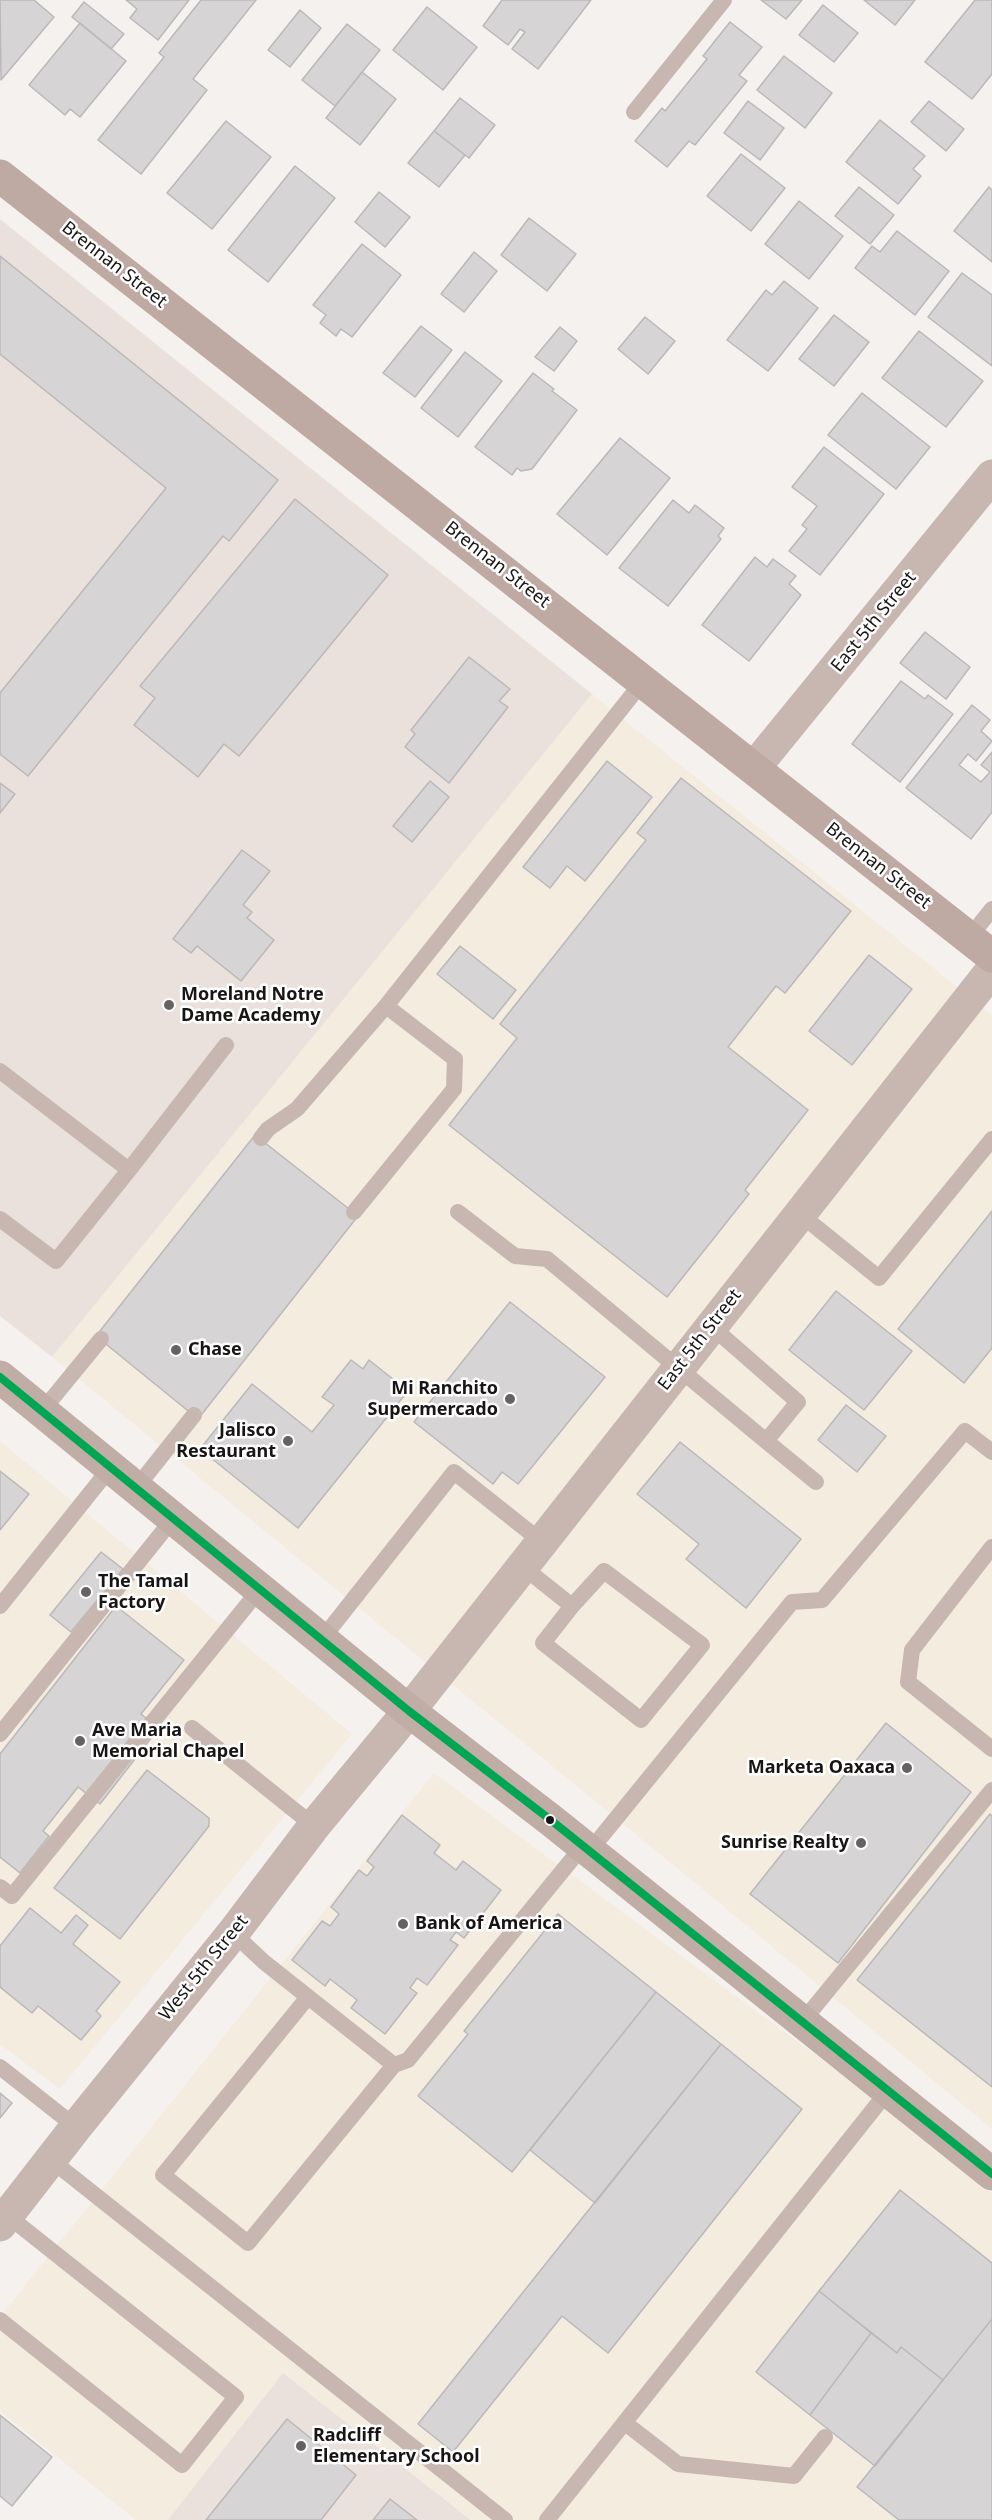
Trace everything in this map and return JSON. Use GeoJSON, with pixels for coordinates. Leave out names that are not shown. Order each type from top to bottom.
{"type":"FeatureCollection","features":[{"type":"Feature","properties":{"kind":"main road"},"geometry":{"type":"LineString","coordinates":[[0,1377],[409,1711],[992,2174]]}},
{"type":"Feature","properties":{"kind":"street","name":"Brennan Street"},"geometry":{"type":"LineString","coordinates":[[0,176],[981,947]]}},
{"type":"Feature","properties":{"kind":"street","name":"East 5th Street"},"geometry":{"type":"LineString","coordinates":[[754,768],[992,476]]}},
{"type":"Feature","properties":{"kind":"street","name":"East 5th Street"},"geometry":{"type":"LineString","coordinates":[[409,1711],[992,970]]}},
{"type":"Feature","properties":{"kind":"street","name":"West 5th Street"},"geometry":{"type":"LineString","coordinates":[[4,2221],[76,2127],[233,1933],[314,1826],[409,1711]]}},
{"type":"Feature","properties":{"kind":"lane"},"geometry":{"type":"LineString","coordinates":[[634,112],[724,0]]}},
{"type":"Feature","properties":{"kind":"lane"},"geometry":{"type":"LineString","coordinates":[[261,1138],[268,1129],[297,1109],[386,1006],[644,680]]}},
{"type":"Feature","properties":{"kind":"lane"},"geometry":{"type":"LineString","coordinates":[[981,947],[992,909]]}},
{"type":"Feature","properties":{"kind":"lane"},"geometry":{"type":"LineString","coordinates":[[354,1212],[454,1089],[455,1059],[386,1006]]}},
{"type":"Feature","properties":{"kind":"lane"},"geometry":{"type":"LineString","coordinates":[[0,1219],[56,1261],[226,1045]]}},
{"type":"Feature","properties":{"kind":"lane"},"geometry":{"type":"LineString","coordinates":[[0,1071],[129,1170]]}},
{"type":"Feature","properties":{"kind":"lane"},"geometry":{"type":"LineString","coordinates":[[800,1214],[879,1278],[992,1139]]}},
{"type":"Feature","properties":{"kind":"lane"},"geometry":{"type":"LineString","coordinates":[[458,1212],[515,1256],[548,1259],[816,1482]]}},
{"type":"Feature","properties":{"kind":"lane"},"geometry":{"type":"LineString","coordinates":[[711,1326],[798,1402],[766,1441]]}},
{"type":"Feature","properties":{"kind":"lane"},"geometry":{"type":"LineString","coordinates":[[42,1411],[101,1339]]}},
{"type":"Feature","properties":{"kind":"lane"},"geometry":{"type":"LineString","coordinates":[[136,1488],[194,1415]]}},
{"type":"Feature","properties":{"kind":"lane"},"geometry":{"type":"LineString","coordinates":[[308,1997],[163,2175],[248,2243],[394,2065],[408,2060],[792,1602],[822,1600],[965,1431],[992,1452]]}},
{"type":"Feature","properties":{"kind":"lane"},"geometry":{"type":"LineString","coordinates":[[0,1606],[111,1467]]}},
{"type":"Feature","properties":{"kind":"lane"},"geometry":{"type":"LineString","coordinates":[[322,1640],[454,1472],[532,1554],[572,1606]]}},
{"type":"Feature","properties":{"kind":"lane"},"geometry":{"type":"LineString","coordinates":[[0,1734],[173,1519]]}},
{"type":"Feature","properties":{"kind":"lane"},"geometry":{"type":"LineString","coordinates":[[992,1547],[912,1650],[908,1682],[992,1749]]}},
{"type":"Feature","properties":{"kind":"lane"},"geometry":{"type":"LineString","coordinates":[[604,1570],[702,1645],[641,1720],[543,1643],[572,1606],[604,1570]]}},
{"type":"Feature","properties":{"kind":"lane"},"geometry":{"type":"LineString","coordinates":[[0,1887],[12,1896],[260,1589]]}},
{"type":"Feature","properties":{"kind":"lane"},"geometry":{"type":"LineString","coordinates":[[192,1728],[314,1826]]}},
{"type":"Feature","properties":{"kind":"lane"},"geometry":{"type":"LineString","coordinates":[[801,2022],[992,1790]]}},
{"type":"Feature","properties":{"kind":"lane"},"geometry":{"type":"LineString","coordinates":[[233,1933],[308,1997],[394,2065]]}},
{"type":"Feature","properties":{"kind":"lane"},"geometry":{"type":"LineString","coordinates":[[0,2067],[76,2127]]}},
{"type":"Feature","properties":{"kind":"lane"},"geometry":{"type":"LineString","coordinates":[[548,2520],[888,2091]]}},
{"type":"Feature","properties":{"kind":"lane"},"geometry":{"type":"LineString","coordinates":[[51,2160],[505,2520]]}},
{"type":"Feature","properties":{"kind":"lane"},"geometry":{"type":"LineString","coordinates":[[0,2320],[182,2465],[236,2397],[4,2221]]}},
{"type":"Feature","properties":{"kind":"lane"},"geometry":{"type":"LineString","coordinates":[[625,2423],[678,2464],[794,2476],[825,2437]]}},
{"type":"Feature","properties":{"kind":"shaded area","name":"Moreland Notre Dame Academy"},"geometry":{"type":"Polygon","coordinates":[[[0,219],[592,694],[52,1357],[0,1316],[0,219]]]}},
{"type":"Feature","properties":{"kind":"shaded area"},"geometry":{"type":"Polygon","coordinates":[[[592,694],[992,1015],[992,2129],[52,1357],[592,694]]]}},
{"type":"Feature","properties":{"kind":"shaded area"},"geometry":{"type":"Polygon","coordinates":[[[0,1441],[352,1734],[60,2089],[0,2044],[0,1441]]]}},
{"type":"Feature","properties":{"kind":"shaded area"},"geometry":{"type":"Polygon","coordinates":[[[434,1773],[840,2073],[992,2193],[992,2520],[472,2520],[283,2373],[168,2520],[136,2520],[0,2411],[0,2317],[434,1773]]]}},
{"type":"Feature","properties":{"kind":"shaded area","name":"Radcliff Elementary School"},"geometry":{"type":"Polygon","coordinates":[[[283,2373],[471,2520],[168,2520],[283,2373]]]}},
{"type":"Feature","properties":{"kind":"building"},"geometry":{"type":"Polygon","coordinates":[[[0,0],[34,0],[54,17],[1,80],[0,0]]]}},
{"type":"Feature","properties":{"kind":"building"},"geometry":{"type":"Polygon","coordinates":[[[126,0],[189,0],[158,40],[130,18],[137,9],[126,0]]]}},
{"type":"Feature","properties":{"kind":"building"},"geometry":{"type":"Polygon","coordinates":[[[201,0],[256,0],[193,79],[207,90],[141,174],[98,140],[164,57],[159,53],[201,0]]]}},
{"type":"Feature","properties":{"kind":"building"},"geometry":{"type":"Polygon","coordinates":[[[502,0],[591,0],[538,69],[512,49],[525,32],[520,29],[508,45],[483,26],[502,0]]]}},
{"type":"Feature","properties":{"kind":"building"},"geometry":{"type":"Polygon","coordinates":[[[761,0],[802,0],[786,19],[761,0]]]}},
{"type":"Feature","properties":{"kind":"building"},"geometry":{"type":"Polygon","coordinates":[[[864,0],[915,0],[895,25],[864,0]]]}},
{"type":"Feature","properties":{"kind":"building"},"geometry":{"type":"Polygon","coordinates":[[[975,0],[992,0],[992,74],[972,99],[925,62],[975,0]]]}},
{"type":"Feature","properties":{"kind":"building"},"geometry":{"type":"Polygon","coordinates":[[[84,2],[124,34],[111,49],[72,17],[84,2]]]}},
{"type":"Feature","properties":{"kind":"building"},"geometry":{"type":"Polygon","coordinates":[[[823,5],[858,33],[834,62],[799,35],[823,5]]]}},
{"type":"Feature","properties":{"kind":"building"},"geometry":{"type":"Polygon","coordinates":[[[427,7],[477,47],[443,90],[393,50],[427,7]]]}},
{"type":"Feature","properties":{"kind":"building"},"geometry":{"type":"Polygon","coordinates":[[[300,10],[321,28],[290,67],[268,50],[300,10]]]}},
{"type":"Feature","properties":{"kind":"building"},"geometry":{"type":"Polygon","coordinates":[[[730,22],[762,47],[739,75],[747,81],[695,145],[689,141],[667,167],[635,141],[662,108],[665,111],[707,59],[703,56],[730,22]]]}},
{"type":"Feature","properties":{"kind":"building"},"geometry":{"type":"Polygon","coordinates":[[[80,23],[126,61],[80,117],[70,109],[65,115],[29,85],[80,23]]]}},
{"type":"Feature","properties":{"kind":"building"},"geometry":{"type":"Polygon","coordinates":[[[347,24],[380,50],[335,106],[302,80],[347,24]]]}},
{"type":"Feature","properties":{"kind":"building"},"geometry":{"type":"Polygon","coordinates":[[[784,56],[832,93],[805,128],[757,90],[784,56]]]}},
{"type":"Feature","properties":{"kind":"building"},"geometry":{"type":"Polygon","coordinates":[[[362,72],[396,99],[360,145],[326,118],[362,72]]]}},
{"type":"Feature","properties":{"kind":"building"},"geometry":{"type":"Polygon","coordinates":[[[460,98],[495,125],[469,158],[434,131],[460,98]]]}},
{"type":"Feature","properties":{"kind":"building"},"geometry":{"type":"Polygon","coordinates":[[[748,101],[784,128],[760,160],[724,133],[748,101]]]}},
{"type":"Feature","properties":{"kind":"building"},"geometry":{"type":"Polygon","coordinates":[[[929,101],[964,129],[946,151],[911,122],[929,101]]]}},
{"type":"Feature","properties":{"kind":"building"},"geometry":{"type":"Polygon","coordinates":[[[880,120],[925,156],[913,169],[921,176],[898,204],[846,162],[880,120]]]}},
{"type":"Feature","properties":{"kind":"building"},"geometry":{"type":"Polygon","coordinates":[[[226,121],[271,157],[212,229],[167,193],[226,121]]]}},
{"type":"Feature","properties":{"kind":"building"},"geometry":{"type":"Polygon","coordinates":[[[434,131],[465,155],[439,187],[408,163],[434,131]]]}},
{"type":"Feature","properties":{"kind":"building"},"geometry":{"type":"Polygon","coordinates":[[[741,154],[785,188],[751,231],[707,196],[741,154]]]}},
{"type":"Feature","properties":{"kind":"building"},"geometry":{"type":"Polygon","coordinates":[[[295,166],[335,198],[268,282],[228,250],[295,166]]]}},
{"type":"Feature","properties":{"kind":"building"},"geometry":{"type":"Polygon","coordinates":[[[859,187],[894,215],[870,244],[835,216],[859,187]]]}},
{"type":"Feature","properties":{"kind":"building"},"geometry":{"type":"Polygon","coordinates":[[[989,187],[992,190],[992,262],[954,231],[989,187]]]}},
{"type":"Feature","properties":{"kind":"building"},"geometry":{"type":"Polygon","coordinates":[[[379,192],[410,217],[385,247],[355,222],[379,192]]]}},
{"type":"Feature","properties":{"kind":"building"},"geometry":{"type":"Polygon","coordinates":[[[799,201],[843,236],[809,279],[765,244],[799,201]]]}},
{"type":"Feature","properties":{"kind":"building"},"geometry":{"type":"Polygon","coordinates":[[[529,218],[576,254],[547,291],[501,255],[529,218]]]}},
{"type":"Feature","properties":{"kind":"building"},"geometry":{"type":"Polygon","coordinates":[[[897,231],[949,271],[915,315],[855,268],[872,246],[880,252],[897,231]]]}},
{"type":"Feature","properties":{"kind":"building"},"geometry":{"type":"Polygon","coordinates":[[[362,244],[401,275],[352,337],[341,329],[336,336],[320,323],[326,315],[313,305],[362,244]]]}},
{"type":"Feature","properties":{"kind":"building"},"geometry":{"type":"Polygon","coordinates":[[[474,252],[497,271],[464,312],[441,294],[474,252]]]}},
{"type":"Feature","properties":{"kind":"building"},"geometry":{"type":"Polygon","coordinates":[[[0,256],[278,480],[229,541],[223,536],[28,776],[0,754],[0,693],[166,488],[0,354],[0,256]]]}},
{"type":"Feature","properties":{"kind":"building"},"geometry":{"type":"Polygon","coordinates":[[[962,273],[992,295],[992,366],[928,317],[962,273]]]}},
{"type":"Feature","properties":{"kind":"building"},"geometry":{"type":"Polygon","coordinates":[[[784,281],[818,308],[768,371],[727,340],[766,290],[772,295],[784,281]]]}},
{"type":"Feature","properties":{"kind":"building"},"geometry":{"type":"Polygon","coordinates":[[[834,315],[869,342],[834,386],[799,359],[834,315]]]}},
{"type":"Feature","properties":{"kind":"building"},"geometry":{"type":"Polygon","coordinates":[[[645,317],[675,341],[648,374],[618,349],[645,317]]]}},
{"type":"Feature","properties":{"kind":"building"},"geometry":{"type":"Polygon","coordinates":[[[421,326],[452,350],[415,397],[383,373],[421,326]]]}},
{"type":"Feature","properties":{"kind":"building"},"geometry":{"type":"Polygon","coordinates":[[[560,327],[577,341],[554,371],[535,357],[560,327]]]}},
{"type":"Feature","properties":{"kind":"building"},"geometry":{"type":"Polygon","coordinates":[[[919,331],[983,381],[946,427],[882,378],[919,331]]]}},
{"type":"Feature","properties":{"kind":"building"},"geometry":{"type":"Polygon","coordinates":[[[465,352],[502,381],[458,437],[421,408],[465,352]]]}},
{"type":"Feature","properties":{"kind":"building"},"geometry":{"type":"Polygon","coordinates":[[[533,373],[577,410],[532,469],[521,471],[517,468],[512,475],[475,447],[533,373]]]}},
{"type":"Feature","properties":{"kind":"building"},"geometry":{"type":"Polygon","coordinates":[[[862,393],[930,447],[896,489],[828,435],[862,393]]]}},
{"type":"Feature","properties":{"kind":"building"},"geometry":{"type":"Polygon","coordinates":[[[620,438],[670,478],[607,555],[557,514],[620,438]]]}},
{"type":"Feature","properties":{"kind":"building"},"geometry":{"type":"Polygon","coordinates":[[[824,447],[884,494],[820,575],[789,551],[807,529],[802,525],[817,506],[792,487],[824,447]]]}},
{"type":"Feature","properties":{"kind":"building"},"geometry":{"type":"Polygon","coordinates":[[[295,499],[388,575],[239,756],[224,744],[198,777],[134,725],[155,698],[140,686],[295,499]]]}},
{"type":"Feature","properties":{"kind":"building"},"geometry":{"type":"Polygon","coordinates":[[[673,500],[689,513],[695,505],[724,528],[718,536],[721,539],[668,606],[619,568],[673,500]]]}},
{"type":"Feature","properties":{"kind":"building"},"geometry":{"type":"Polygon","coordinates":[[[755,557],[767,567],[773,559],[796,576],[789,584],[801,595],[749,661],[702,625],[755,557]]]}},
{"type":"Feature","properties":{"kind":"building"},"geometry":{"type":"Polygon","coordinates":[[[925,632],[970,667],[946,699],[900,663],[925,632]]]}},
{"type":"Feature","properties":{"kind":"building"},"geometry":{"type":"Polygon","coordinates":[[[469,657],[510,689],[499,701],[508,707],[449,783],[405,747],[415,734],[411,730],[469,657]]]}},
{"type":"Feature","properties":{"kind":"building"},"geometry":{"type":"Polygon","coordinates":[[[901,681],[925,699],[928,695],[953,714],[900,782],[852,744],[901,681]]]}},
{"type":"Feature","properties":{"kind":"building"},"geometry":{"type":"Polygon","coordinates":[[[972,705],[990,720],[981,731],[992,741],[976,761],[968,754],[959,765],[981,782],[990,772],[981,765],[992,752],[992,812],[971,839],[906,788],[972,705]]]}},
{"type":"Feature","properties":{"kind":"building"},"geometry":{"type":"Polygon","coordinates":[[[607,761],[652,797],[585,881],[567,866],[550,888],[523,867],[607,761]]]}},
{"type":"Feature","properties":{"kind":"building"},"geometry":{"type":"Polygon","coordinates":[[[681,778],[851,911],[785,993],[776,986],[728,1047],[808,1110],[745,1190],[749,1194],[667,1297],[449,1125],[517,1038],[500,1024],[646,840],[637,833],[681,778]]]}},
{"type":"Feature","properties":{"kind":"building"},"geometry":{"type":"Polygon","coordinates":[[[430,781],[449,797],[412,842],[393,826],[430,781]]]}},
{"type":"Feature","properties":{"kind":"building"},"geometry":{"type":"Polygon","coordinates":[[[0,783],[15,794],[0,813],[0,783]]]}},
{"type":"Feature","properties":{"kind":"building"},"geometry":{"type":"Polygon","coordinates":[[[242,850],[270,871],[243,905],[252,912],[247,918],[274,940],[241,981],[197,946],[191,953],[173,939],[242,850]]]}},
{"type":"Feature","properties":{"kind":"building"},"geometry":{"type":"Polygon","coordinates":[[[460,946],[516,990],[493,1019],[437,974],[460,946]]]}},
{"type":"Feature","properties":{"kind":"building"},"geometry":{"type":"Polygon","coordinates":[[[869,955],[912,989],[852,1065],[809,1031],[869,955]]]}},
{"type":"Feature","properties":{"kind":"building"},"geometry":{"type":"Polygon","coordinates":[[[255,1135],[358,1216],[198,1419],[96,1336],[255,1135]]]}},
{"type":"Feature","properties":{"kind":"building"},"geometry":{"type":"Polygon","coordinates":[[[992,1211],[992,1348],[964,1383],[898,1329],[992,1211]]]}},
{"type":"Feature","properties":{"kind":"building"},"geometry":{"type":"Polygon","coordinates":[[[836,1291],[912,1351],[864,1410],[789,1350],[836,1291]]]}},
{"type":"Feature","properties":{"kind":"building","name":"Mi Ranchito Supermercado"},"geometry":{"type":"Polygon","coordinates":[[[510,1302],[605,1377],[518,1484],[502,1472],[493,1484],[414,1422],[510,1302]]]}},
{"type":"Feature","properties":{"kind":"building","name":"Jalisco Restaurant"},"geometry":{"type":"Polygon","coordinates":[[[351,1360],[363,1369],[369,1360],[408,1391],[298,1528],[200,1449],[252,1384],[312,1432],[334,1405],[322,1397],[351,1360]]]}},
{"type":"Feature","properties":{"kind":"building"},"geometry":{"type":"Polygon","coordinates":[[[846,1405],[886,1436],[857,1472],[818,1440],[846,1405]]]}},
{"type":"Feature","properties":{"kind":"building"},"geometry":{"type":"Polygon","coordinates":[[[680,1442],[801,1539],[746,1608],[686,1559],[699,1544],[637,1494],[680,1442]]]}},
{"type":"Feature","properties":{"kind":"building"},"geometry":{"type":"Polygon","coordinates":[[[0,1471],[29,1494],[0,1530],[0,1471]]]}},
{"type":"Feature","properties":{"kind":"building","name":"The Tamal Factory"},"geometry":{"type":"Polygon","coordinates":[[[101,1552],[123,1569],[71,1632],[50,1615],[101,1552]]]}},
{"type":"Feature","properties":{"kind":"building","name":"Ave Maria Memorial Chapel"},"geometry":{"type":"Polygon","coordinates":[[[116,1606],[184,1660],[141,1714],[159,1728],[100,1804],[78,1787],[43,1831],[49,1836],[20,1873],[0,1857],[0,1754],[116,1606]]]}},
{"type":"Feature","properties":{"kind":"building","name":"Sunrise Realty"},"geometry":{"type":"Polygon","coordinates":[[[886,1723],[971,1792],[838,1963],[750,1894],[886,1723]]]}},
{"type":"Feature","properties":{"kind":"building"},"geometry":{"type":"Polygon","coordinates":[[[147,1770],[209,1818],[209,1826],[120,1939],[54,1888],[147,1770]]]}},
{"type":"Feature","properties":{"kind":"building"},"geometry":{"type":"Polygon","coordinates":[[[990,1814],[992,1816],[992,2087],[857,1980],[990,1814]]]}},
{"type":"Feature","properties":{"kind":"building","name":"Bank of America"},"geometry":{"type":"Polygon","coordinates":[[[402,1815],[440,1845],[434,1853],[456,1870],[463,1861],[501,1890],[464,1938],[456,1932],[450,1940],[458,1945],[427,1985],[417,1978],[410,1988],[417,1993],[385,2034],[351,2008],[357,2000],[330,1979],[325,1986],[292,1960],[322,1921],[330,1926],[339,1914],[331,1907],[359,1870],[367,1876],[374,1867],[367,1861],[402,1815]]]}},
{"type":"Feature","properties":{"kind":"building"},"geometry":{"type":"Polygon","coordinates":[[[30,1908],[61,1933],[76,1915],[88,1925],[73,1944],[120,1982],[96,2011],[101,2016],[81,2040],[38,2006],[32,2013],[0,1987],[0,1946],[30,1908]]]}},
{"type":"Feature","properties":{"kind":"building"},"geometry":{"type":"Polygon","coordinates":[[[558,1914],[656,1992],[512,2172],[418,2096],[468,2034],[464,2031],[558,1914]]]}},
{"type":"Feature","properties":{"kind":"building"},"geometry":{"type":"Polygon","coordinates":[[[656,1992],[721,2044],[595,2203],[530,2150],[656,1992]]]}},
{"type":"Feature","properties":{"kind":"building"},"geometry":{"type":"Polygon","coordinates":[[[721,2044],[802,2109],[608,2353],[562,2316],[453,2452],[418,2424],[721,2044]]]}},
{"type":"Feature","properties":{"kind":"building"},"geometry":{"type":"Polygon","coordinates":[[[0,2093],[12,2103],[0,2118],[0,2093]]]}},
{"type":"Feature","properties":{"kind":"building"},"geometry":{"type":"Polygon","coordinates":[[[900,2190],[992,2263],[992,2319],[943,2380],[901,2347],[897,2353],[819,2291],[900,2190]]]}},
{"type":"Feature","properties":{"kind":"building"},"geometry":{"type":"Polygon","coordinates":[[[819,2291],[871,2333],[810,2415],[756,2372],[819,2291]]]}},
{"type":"Feature","properties":{"kind":"building"},"geometry":{"type":"Polygon","coordinates":[[[992,2319],[992,2520],[899,2520],[857,2487],[992,2319]]]}},
{"type":"Feature","properties":{"kind":"building"},"geometry":{"type":"Polygon","coordinates":[[[871,2333],[897,2353],[901,2347],[943,2380],[875,2466],[810,2415],[871,2333]]]}},
{"type":"Feature","properties":{"kind":"building"},"geometry":{"type":"Polygon","coordinates":[[[0,2415],[52,2457],[12,2506],[0,2496],[0,2415]]]}},
{"type":"Feature","properties":{"kind":"building"},"geometry":{"type":"Polygon","coordinates":[[[287,2419],[356,2475],[321,2520],[206,2520],[287,2419]]]}},
{"type":"Feature","properties":{"kind":"building"},"geometry":{"type":"Polygon","coordinates":[[[390,2499],[417,2520],[373,2520],[390,2499]]]}},
{"type":"Feature","properties":{"kind":"transit line"},"geometry":{"type":"LineString","coordinates":[[0,1377],[409,1711],[552,1821],[992,2174]]}},
{"type":"Feature","properties":{"kind":"place","name":"Moreland Notre Dame Academy"},"geometry":{"type":"Point","coordinates":[169,1005]}},
{"type":"Feature","properties":{"kind":"place","name":"Chase"},"geometry":{"type":"Point","coordinates":[176,1350]}},
{"type":"Feature","properties":{"kind":"place","name":"Mi Ranchito Supermercado"},"geometry":{"type":"Point","coordinates":[510,1399]}},
{"type":"Feature","properties":{"kind":"place","name":"Jalisco Restaurant"},"geometry":{"type":"Point","coordinates":[288,1441]}},
{"type":"Feature","properties":{"kind":"place","name":"The Tamal Factory"},"geometry":{"type":"Point","coordinates":[86,1592]}},
{"type":"Feature","properties":{"kind":"place","name":"Ave Maria Memorial Chapel"},"geometry":{"type":"Point","coordinates":[80,1741]}},
{"type":"Feature","properties":{"kind":"place","name":"Marketa Oaxaca"},"geometry":{"type":"Point","coordinates":[907,1768]}},
{"type":"Feature","properties":{"kind":"place","name":"Sunrise Realty"},"geometry":{"type":"Point","coordinates":[861,1843]}},
{"type":"Feature","properties":{"kind":"place","name":"Bank of America"},"geometry":{"type":"Point","coordinates":[403,1924]}},
{"type":"Feature","properties":{"kind":"place","name":"Radcliff Elementary School"},"geometry":{"type":"Point","coordinates":[301,2446]}}]}
